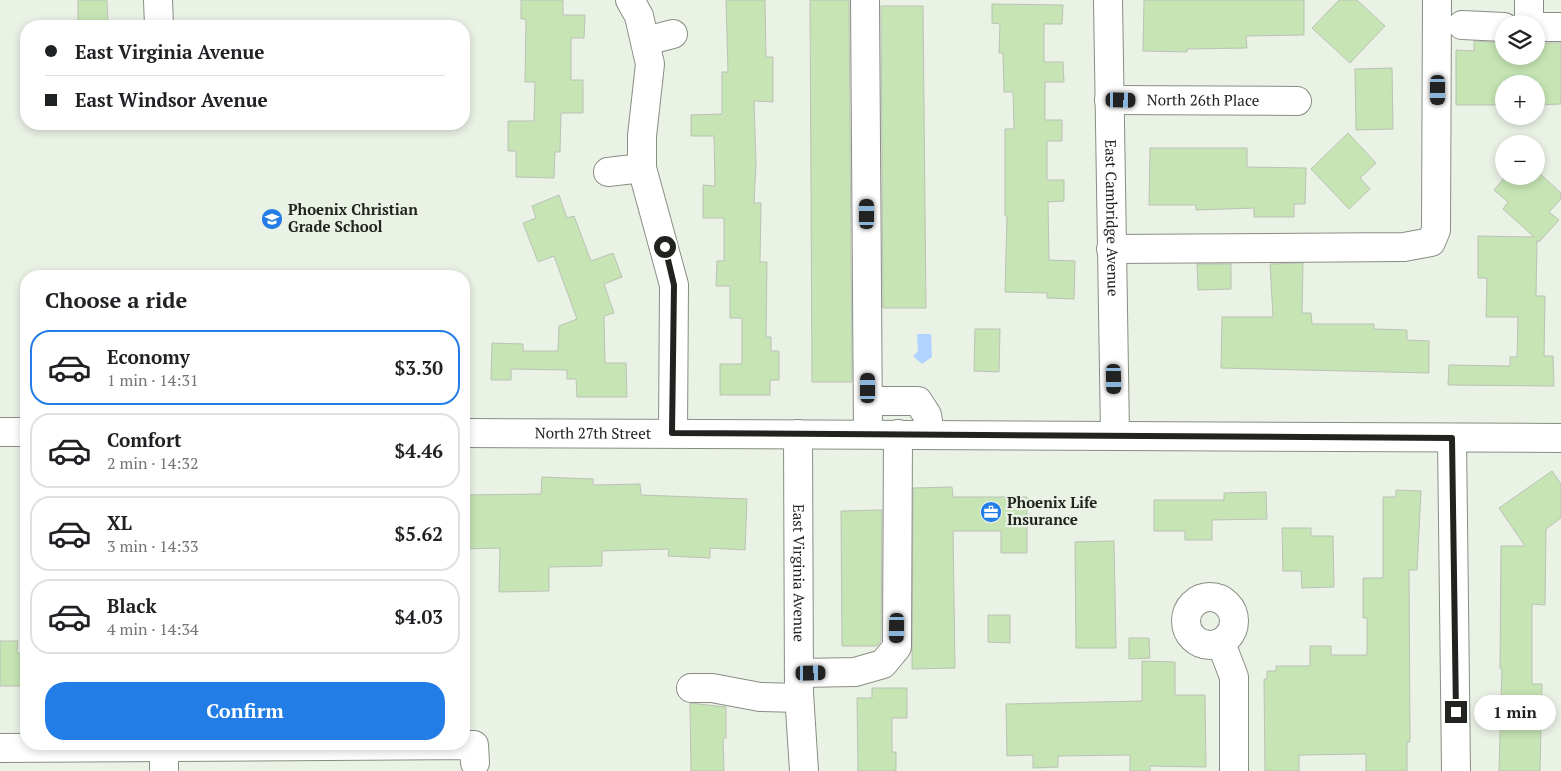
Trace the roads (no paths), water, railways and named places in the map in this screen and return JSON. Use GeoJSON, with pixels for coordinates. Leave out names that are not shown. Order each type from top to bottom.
{"type":"FeatureCollection","features":[{"type":"Feature","properties":{"kind":"street"},"geometry":{"type":"LineString","coordinates":[[158,0],[159,20]]}},
{"type":"Feature","properties":{"kind":"street"},"geometry":{"type":"LineString","coordinates":[[630,0],[639,16],[650,64],[642,136],[642,168],[674,285],[672,433]]}},
{"type":"Feature","properties":{"kind":"street"},"geometry":{"type":"LineString","coordinates":[[865,0],[868,434]]}},
{"type":"Feature","properties":{"kind":"street","name":"East Cambridge Avenue"},"geometry":{"type":"LineString","coordinates":[[1108,0],[1115,434]]}},
{"type":"Feature","properties":{"kind":"street"},"geometry":{"type":"LineString","coordinates":[[1111,248],[1404,247],[1431,242],[1436,230],[1437,0]]}},
{"type":"Feature","properties":{"kind":"street"},"geometry":{"type":"LineString","coordinates":[[1529,0],[1529,15]]}},
{"type":"Feature","properties":{"kind":"street"},"geometry":{"type":"LineString","coordinates":[[1462,26],[1495,27]]}},
{"type":"Feature","properties":{"kind":"street"},"geometry":{"type":"LineString","coordinates":[[1545,28],[1561,27]]}},
{"type":"Feature","properties":{"kind":"street"},"geometry":{"type":"LineString","coordinates":[[646,41],[673,34]]}},
{"type":"Feature","properties":{"kind":"street","name":"North 26th Place"},"geometry":{"type":"LineString","coordinates":[[1109,100],[1297,101]]}},
{"type":"Feature","properties":{"kind":"street"},"geometry":{"type":"LineString","coordinates":[[608,172],[642,168]]}},
{"type":"Feature","properties":{"kind":"street"},"geometry":{"type":"LineString","coordinates":[[868,402],[918,401],[927,415],[930,434]]}},
{"type":"Feature","properties":{"kind":"street"},"geometry":{"type":"LineString","coordinates":[[0,432],[20,432]]}},
{"type":"Feature","properties":{"kind":"street","name":"North 27th Street"},"geometry":{"type":"LineString","coordinates":[[470,433],[1115,434],[1561,438]]}},
{"type":"Feature","properties":{"kind":"street","name":"East Virginia Avenue"},"geometry":{"type":"LineString","coordinates":[[798,434],[799,686],[804,771]]}},
{"type":"Feature","properties":{"kind":"street"},"geometry":{"type":"LineString","coordinates":[[691,688],[712,688],[760,697],[883,664],[897,647],[898,434]]}},
{"type":"Feature","properties":{"kind":"street"},"geometry":{"type":"LineString","coordinates":[[1452,438],[1456,771]]}},
{"type":"Feature","properties":{"kind":"street"},"geometry":{"type":"LineString","coordinates":[[1221,643],[1234,677],[1234,771]]}},
{"type":"Feature","properties":{"kind":"street"},"geometry":{"type":"LineString","coordinates":[[470,744],[474,744],[475,763]]}},
{"type":"Feature","properties":{"kind":"street"},"geometry":{"type":"LineString","coordinates":[[0,748],[20,749]]}},
{"type":"Feature","properties":{"kind":"street"},"geometry":{"type":"LineString","coordinates":[[30,750],[164,759],[350,750]]}},
{"type":"Feature","properties":{"kind":"water"},"geometry":{"type":"Polygon","coordinates":[[[917,334],[931,334],[932,357],[922,364],[913,356],[918,351],[917,334]]]}},
{"type":"Feature","properties":{"kind":"place","name":"Phoenix Christian Grade School"},"geometry":{"type":"Point","coordinates":[272,219]}},
{"type":"Feature","properties":{"kind":"place","name":"Phoenix Life Insurance"},"geometry":{"type":"Point","coordinates":[991,512]}}]}
